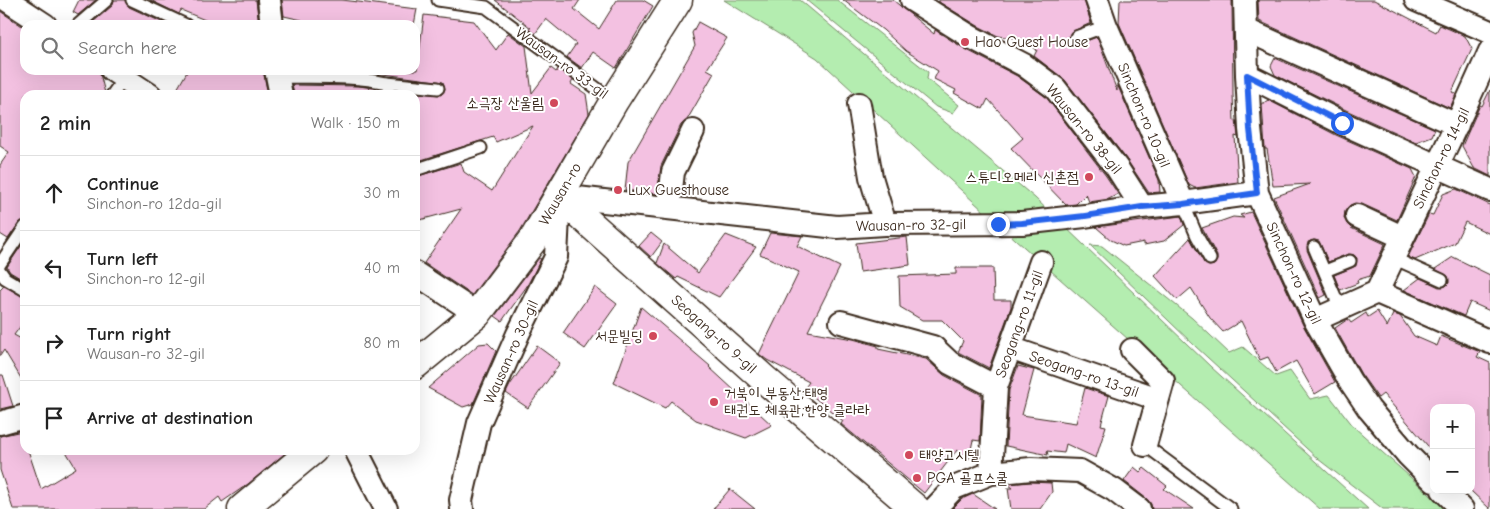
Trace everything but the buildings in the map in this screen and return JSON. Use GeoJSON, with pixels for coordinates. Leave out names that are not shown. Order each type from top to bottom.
{"type":"FeatureCollection","features":[{"type":"Feature","properties":{"kind":"street"},"geometry":{"type":"LineString","coordinates":[[8,0],[38,20]]}},
{"type":"Feature","properties":{"kind":"street"},"geometry":{"type":"LineString","coordinates":[[269,0],[271,20]]}},
{"type":"Feature","properties":{"kind":"street","name":"Wausan-ro"},"geometry":{"type":"LineString","coordinates":[[420,361],[477,314],[533,240],[614,101],[678,0]]}},
{"type":"Feature","properties":{"kind":"street","name":"Wausan-ro 38-gil"},"geometry":{"type":"LineString","coordinates":[[912,0],[971,37],[1024,65],[1054,88],[1117,168],[1142,207]]}},
{"type":"Feature","properties":{"kind":"street","name":"Sinchon-ro 10-gil"},"geometry":{"type":"LineString","coordinates":[[1097,0],[1106,26],[1183,204]]}},
{"type":"Feature","properties":{"kind":"street","name":"Sinchon-ro 12-gil"},"geometry":{"type":"LineString","coordinates":[[1245,0],[1250,129],[1257,193],[1315,320],[1350,381],[1369,409],[1408,455],[1430,477]]}},
{"type":"Feature","properties":{"kind":"street"},"geometry":{"type":"LineString","coordinates":[[1416,0],[1490,32]]}},
{"type":"Feature","properties":{"kind":"street"},"geometry":{"type":"LineString","coordinates":[[1246,30],[1457,125]]}},
{"type":"Feature","properties":{"kind":"street","name":"Sinchon-ro 14-gil"},"geometry":{"type":"LineString","coordinates":[[1377,292],[1402,237],[1438,167],[1490,52]]}},
{"type":"Feature","properties":{"kind":"street"},"geometry":{"type":"LineString","coordinates":[[1247,75],[1342,123],[1490,190]]}},
{"type":"Feature","properties":{"kind":"street"},"geometry":{"type":"LineString","coordinates":[[116,81],[138,90]]}},
{"type":"Feature","properties":{"kind":"street"},"geometry":{"type":"LineString","coordinates":[[859,104],[871,177],[885,224]]}},
{"type":"Feature","properties":{"kind":"street"},"geometry":{"type":"LineString","coordinates":[[669,208],[673,172],[693,132]]}},
{"type":"Feature","properties":{"kind":"street","name":"Wausan-ro 32-gil"},"geometry":{"type":"LineString","coordinates":[[558,196],[837,227],[885,224],[1022,223],[1142,207],[1183,204],[1257,193]]}},
{"type":"Feature","properties":{"kind":"street","name":"Wausan-ro 30-gil"},"geometry":{"type":"LineString","coordinates":[[462,509],[461,500],[479,424],[518,334],[556,257],[558,196]]}},
{"type":"Feature","properties":{"kind":"street","name":"Seogang-ro 9-gil"},"geometry":{"type":"LineString","coordinates":[[558,196],[764,379],[916,509]]}},
{"type":"Feature","properties":{"kind":"street"},"geometry":{"type":"LineString","coordinates":[[1357,216],[1402,237]]}},
{"type":"Feature","properties":{"kind":"street","name":"Seogang-ro 11-gil"},"geometry":{"type":"LineString","coordinates":[[991,473],[996,387],[1042,262]]}},
{"type":"Feature","properties":{"kind":"street"},"geometry":{"type":"LineString","coordinates":[[420,276],[477,314]]}},
{"type":"Feature","properties":{"kind":"street"},"geometry":{"type":"LineString","coordinates":[[1315,320],[1377,292],[1490,342]]}},
{"type":"Feature","properties":{"kind":"street","name":"Seogang-ro 11-gil"},"geometry":{"type":"LineString","coordinates":[[841,322],[933,347],[950,363],[996,387]]}},
{"type":"Feature","properties":{"kind":"street","name":"Seogang-ro 13-gil"},"geometry":{"type":"LineString","coordinates":[[1010,348],[1158,399]]}},
{"type":"Feature","properties":{"kind":"street","name":"Seogang-ro 13-gil"},"geometry":{"type":"LineString","coordinates":[[1132,350],[1163,381],[1145,445]]}},
{"type":"Feature","properties":{"kind":"street"},"geometry":{"type":"LineString","coordinates":[[0,424],[20,418]]}},
{"type":"Feature","properties":{"kind":"street"},"geometry":{"type":"LineString","coordinates":[[243,509],[307,455]]}},
{"type":"Feature","properties":{"kind":"street"},"geometry":{"type":"LineString","coordinates":[[359,455],[386,509]]}},
{"type":"Feature","properties":{"kind":"street"},"geometry":{"type":"LineString","coordinates":[[934,509],[954,488],[991,473],[1030,469],[1080,471],[1114,490],[1139,509]]}},
{"type":"Feature","properties":{"kind":"street"},"geometry":{"type":"LineString","coordinates":[[1447,494],[1462,509]]}},
{"type":"Feature","properties":{"kind":"lane"},"geometry":{"type":"LineString","coordinates":[[84,20],[107,0]]}},
{"type":"Feature","properties":{"kind":"lane"},"geometry":{"type":"LineString","coordinates":[[132,0],[175,20]]}},
{"type":"Feature","properties":{"kind":"lane","name":"Wausan-ro 33-gil"},"geometry":{"type":"LineString","coordinates":[[438,0],[487,4],[614,101]]}},
{"type":"Feature","properties":{"kind":"lane"},"geometry":{"type":"LineString","coordinates":[[1076,37],[1106,26]]}},
{"type":"Feature","properties":{"kind":"lane"},"geometry":{"type":"LineString","coordinates":[[278,81],[344,78],[378,81],[388,89],[438,88]]}},
{"type":"Feature","properties":{"kind":"lane"},"geometry":{"type":"LineString","coordinates":[[420,168],[481,148]]}},
{"type":"Feature","properties":{"kind":"lane"},"geometry":{"type":"LineString","coordinates":[[1183,204],[1197,236],[1210,259]]}},
{"type":"Feature","properties":{"kind":"lane"},"geometry":{"type":"LineString","coordinates":[[20,235],[1,264],[5,278],[20,287]]}},
{"type":"Feature","properties":{"kind":"lane"},"geometry":{"type":"LineString","coordinates":[[1314,247],[1340,308]]}},
{"type":"Feature","properties":{"kind":"lane"},"geometry":{"type":"LineString","coordinates":[[1393,258],[1442,280]]}},
{"type":"Feature","properties":{"kind":"lane"},"geometry":{"type":"LineString","coordinates":[[1325,271],[1350,261]]}},
{"type":"Feature","properties":{"kind":"lane","name":"Seogang-ro 13-gil"},"geometry":{"type":"LineString","coordinates":[[1145,445],[1230,509]]}},
{"type":"Feature","properties":{"kind":"green space"},"geometry":{"type":"Polygon","coordinates":[[[724,0],[800,0],[1035,198],[1211,367],[1368,509],[1320,509],[998,224],[817,58],[724,0]]]}},
{"type":"Feature","properties":{"kind":"green space"},"geometry":{"type":"Polygon","coordinates":[[[806,0],[837,0],[928,72],[927,79],[959,105],[953,113],[936,107],[806,0]]]}},
{"type":"Feature","properties":{"kind":"green space"},"geometry":{"type":"Polygon","coordinates":[[[1090,245],[1102,246],[1192,318],[1229,353],[1243,347],[1276,376],[1290,371],[1310,399],[1329,395],[1354,427],[1446,509],[1383,509],[1318,459],[1195,346],[1090,245]]]}},
{"type":"Feature","properties":{"kind":"place","name":"Hao Guest House"},"geometry":{"type":"Point","coordinates":[965,42]}},
{"type":"Feature","properties":{"kind":"place","name":"소극장 산울림"},"geometry":{"type":"Point","coordinates":[554,103]}},
{"type":"Feature","properties":{"kind":"place","name":"스튜디오메리 신촌점"},"geometry":{"type":"Point","coordinates":[1089,177]}},
{"type":"Feature","properties":{"kind":"place","name":"Lux Guesthouse"},"geometry":{"type":"Point","coordinates":[618,190]}},
{"type":"Feature","properties":{"kind":"place","name":"서문빌딩"},"geometry":{"type":"Point","coordinates":[653,336]}},
{"type":"Feature","properties":{"kind":"place","name":"거북이 부동산;태영 태권도 체육관;한양 클라라"},"geometry":{"type":"Point","coordinates":[714,402]}},
{"type":"Feature","properties":{"kind":"place","name":"태양고시텔"},"geometry":{"type":"Point","coordinates":[909,455]}},
{"type":"Feature","properties":{"kind":"place","name":"PGA 골프스쿨"},"geometry":{"type":"Point","coordinates":[917,478]}},
{"type":"Feature","properties":{"kind":"route"},"geometry":{"type":"LineString","coordinates":[[998,224],[1085,216],[1257,193],[1250,129],[1247,75],[1342,123]]}}]}
